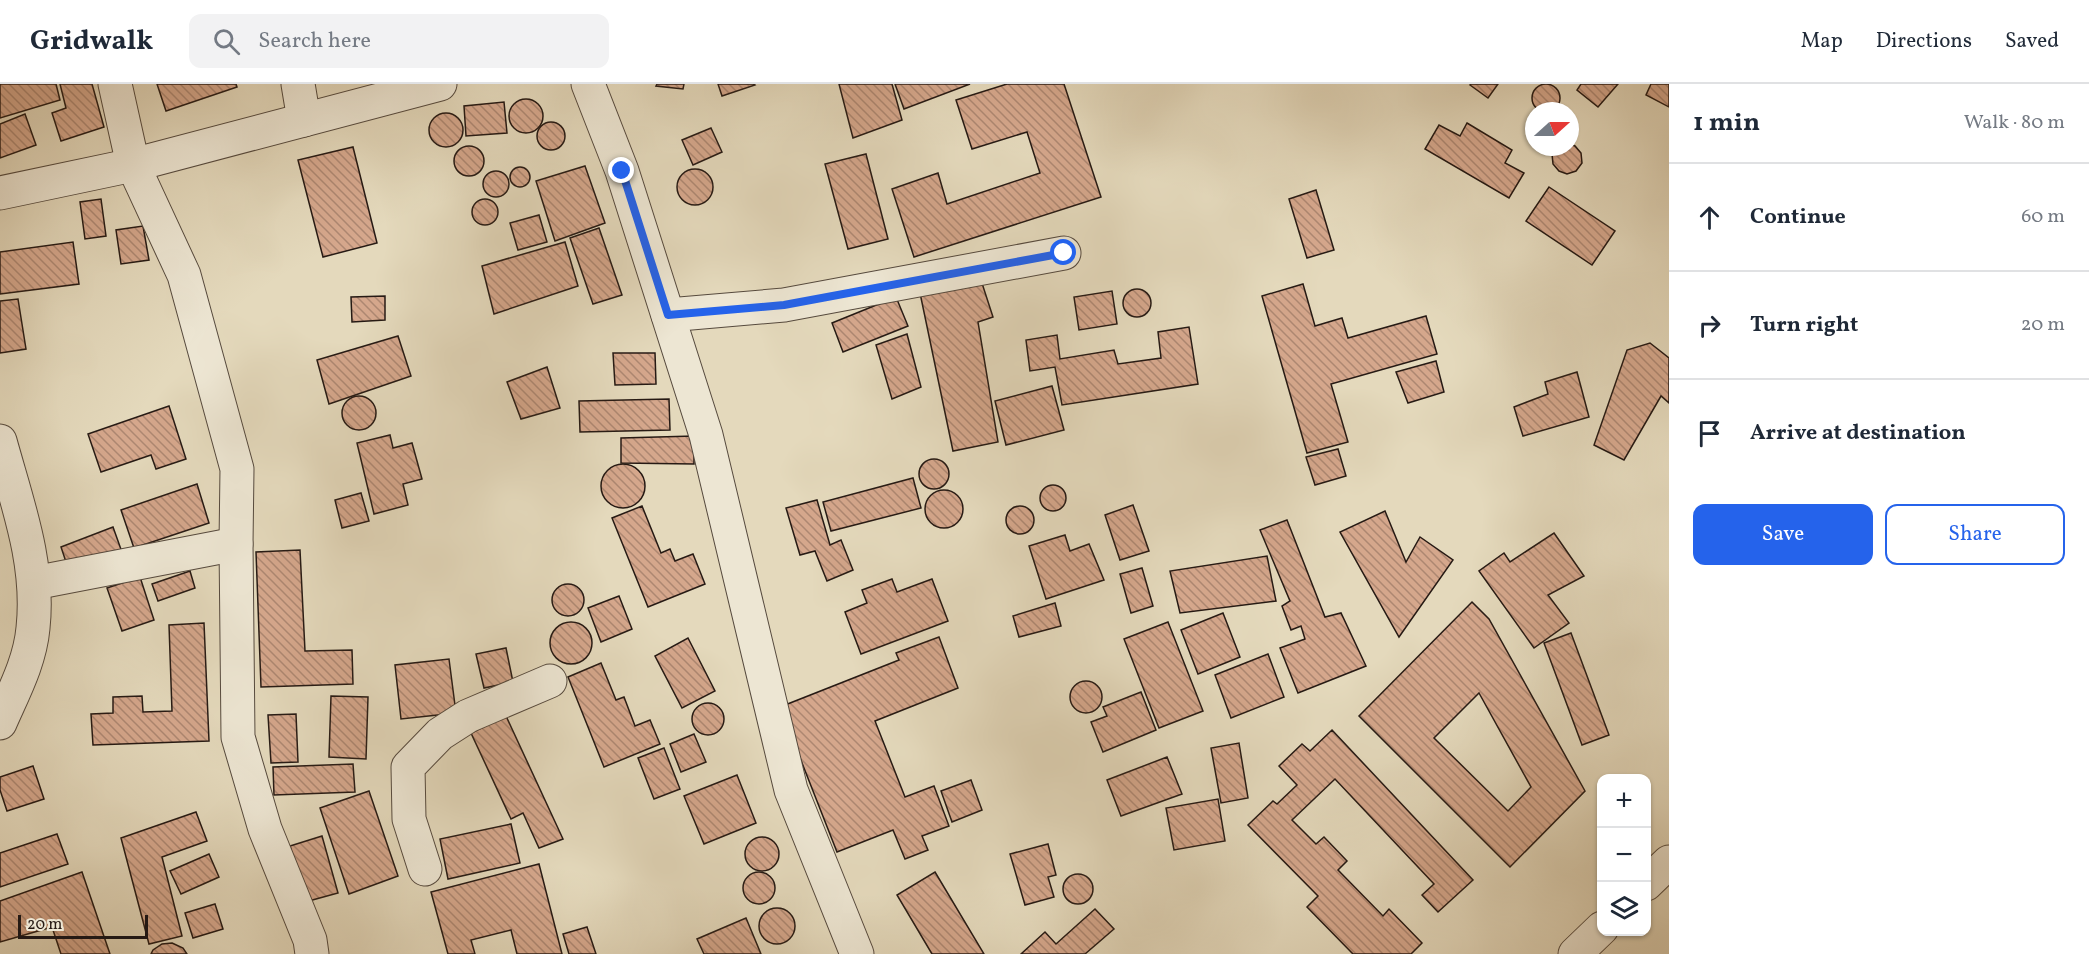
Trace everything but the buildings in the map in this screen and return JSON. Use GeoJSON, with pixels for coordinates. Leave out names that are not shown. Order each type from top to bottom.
{"type":"FeatureCollection","features":[{"type":"Feature","properties":{"kind":"street"},"geometry":{"type":"LineString","coordinates":[[115,84],[133,165],[184,275],[237,469],[238,736],[265,829],[310,940],[312,954]]}},
{"type":"Feature","properties":{"kind":"street"},"geometry":{"type":"LineString","coordinates":[[298,84],[304,120]]}},
{"type":"Feature","properties":{"kind":"street"},"geometry":{"type":"LineString","coordinates":[[0,193],[133,165],[440,84]]}},
{"type":"Feature","properties":{"kind":"street"},"geometry":{"type":"LineString","coordinates":[[588,84],[622,171],[706,435],[791,790],[857,954]]}},
{"type":"Feature","properties":{"kind":"street"},"geometry":{"type":"LineString","coordinates":[[668,315],[784,305],[1064,253]]}},
{"type":"Feature","properties":{"kind":"street"},"geometry":{"type":"LineString","coordinates":[[0,441],[30,548],[34,583],[33,630],[21,676],[0,723]]}},
{"type":"Feature","properties":{"kind":"street"},"geometry":{"type":"LineString","coordinates":[[34,583],[236,544]]}},
{"type":"Feature","properties":{"kind":"street"},"geometry":{"type":"LineString","coordinates":[[425,869],[409,819],[408,767],[440,734],[468,716],[550,681]]}},
{"type":"Feature","properties":{"kind":"street"},"geometry":{"type":"LineString","coordinates":[[1649,882],[1669,862]]}},
{"type":"Feature","properties":{"kind":"street"},"geometry":{"type":"LineString","coordinates":[[1575,954],[1597,933]]}},
{"type":"Feature","properties":{"kind":"route"},"geometry":{"type":"LineString","coordinates":[[622,171],[668,315],[784,305],[1064,253]]}}]}
